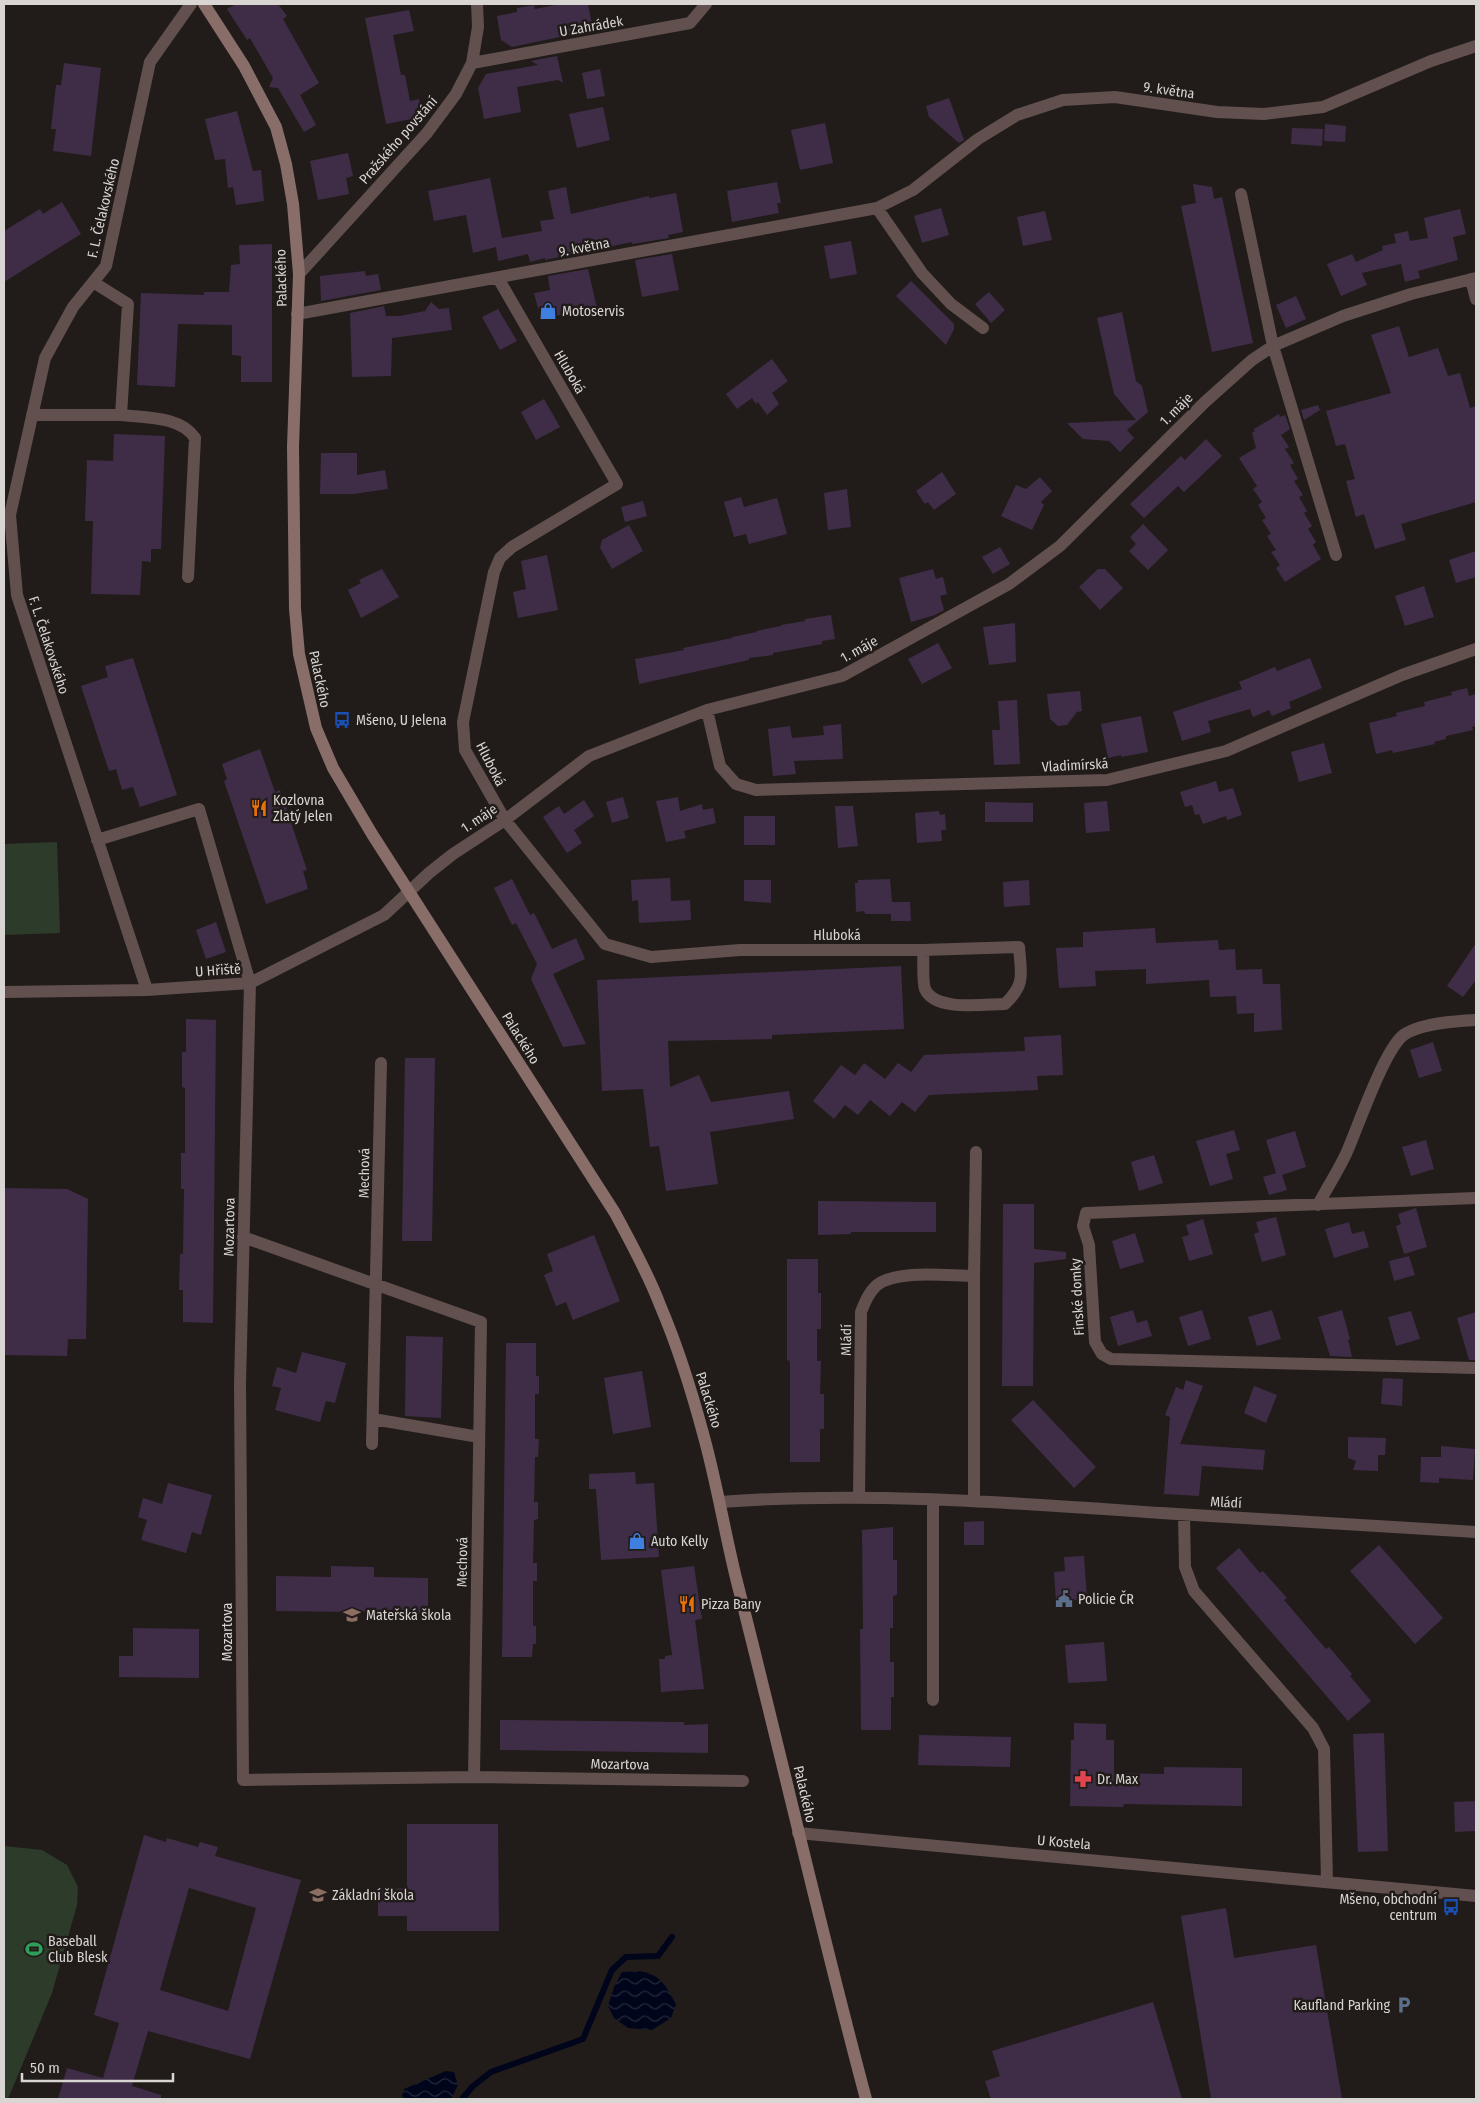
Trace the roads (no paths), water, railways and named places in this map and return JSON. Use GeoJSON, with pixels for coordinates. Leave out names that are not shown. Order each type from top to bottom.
{"type":"FeatureCollection","features":[{"type":"Feature","properties":{"kind":"street","name":"F. L. Čelakovského"},"geometry":{"type":"LineString","coordinates":[[147,990],[17,595],[10,515],[45,358],[73,307],[106,266],[150,62],[191,4]]}},
{"type":"Feature","properties":{"kind":"street","name":"Palackého"},"geometry":{"type":"LineString","coordinates":[[204,4],[244,66],[276,127],[286,164],[299,274],[293,456],[295,609],[299,654],[316,728],[330,762],[372,834],[615,1213],[642,1264],[660,1305],[682,1362],[704,1438],[720,1502],[728,1546],[790,1790],[798,1833],[866,2099]]}},
{"type":"Feature","properties":{"kind":"street","name":"Pražského povstání"},"geometry":{"type":"LineString","coordinates":[[299,274],[427,133],[456,94],[472,63],[478,27],[477,4]]}},
{"type":"Feature","properties":{"kind":"street","name":"U Zahrádek"},"geometry":{"type":"LineString","coordinates":[[472,63],[690,23],[706,4]]}},
{"type":"Feature","properties":{"kind":"street","name":"9. května"},"geometry":{"type":"LineString","coordinates":[[297,314],[877,208],[913,190],[978,139],[1017,115],[1063,100],[1115,97],[1217,112],[1264,114],[1323,107],[1431,61],[1476,46]]}},
{"type":"Feature","properties":{"kind":"street"},"geometry":{"type":"LineString","coordinates":[[1241,194],[1273,346],[1336,555]]}},
{"type":"Feature","properties":{"kind":"street"},"geometry":{"type":"LineString","coordinates":[[877,208],[922,273],[951,304],[982,328]]}},
{"type":"Feature","properties":{"kind":"street","name":"Hluboká"},"geometry":{"type":"LineString","coordinates":[[498,278],[617,484],[512,547],[500,558],[494,572],[462,722],[465,750],[505,820],[605,944],[651,958],[740,950],[923,950],[1018,947],[1022,978],[1016,993],[1005,1004],[947,1005],[934,1000],[925,989],[923,950]]}},
{"type":"Feature","properties":{"kind":"street","name":"1. máje"},"geometry":{"type":"LineString","coordinates":[[410,891],[453,854],[505,820],[589,756],[706,710],[842,676],[1009,584],[1060,546],[1205,402],[1252,360],[1273,346],[1343,316],[1411,294],[1473,278],[1476,299]]}},
{"type":"Feature","properties":{"kind":"street"},"geometry":{"type":"LineString","coordinates":[[93,282],[128,304],[121,415]]}},
{"type":"Feature","properties":{"kind":"street"},"geometry":{"type":"LineString","coordinates":[[32,415],[121,415],[177,423],[190,430],[195,438],[188,577]]}},
{"type":"Feature","properties":{"kind":"street","name":"Vladimírská"},"geometry":{"type":"LineString","coordinates":[[706,710],[720,766],[736,784],[756,790],[1107,780],[1226,751],[1402,675],[1476,649]]}},
{"type":"Feature","properties":{"kind":"street","name":"Mozartova"},"geometry":{"type":"LineString","coordinates":[[97,840],[199,809],[250,983],[240,1384],[242,1780],[474,1777],[743,1781]]}},
{"type":"Feature","properties":{"kind":"street","name":"U Hřiště"},"geometry":{"type":"LineString","coordinates":[[4,992],[147,990],[250,983],[384,915],[410,891]]}},
{"type":"Feature","properties":{"kind":"street"},"geometry":{"type":"LineString","coordinates":[[1318,1205],[1346,1154],[1385,1063],[1399,1039],[1406,1034],[1426,1027],[1450,1022],[1476,1020]]}},
{"type":"Feature","properties":{"kind":"street","name":"Mechová"},"geometry":{"type":"LineString","coordinates":[[372,1444],[381,1063]]}},
{"type":"Feature","properties":{"kind":"street"},"geometry":{"type":"LineString","coordinates":[[974,1500],[976,1152]]}},
{"type":"Feature","properties":{"kind":"street","name":"Finské domky"},"geometry":{"type":"LineString","coordinates":[[1476,1198],[1086,1213],[1083,1226],[1089,1245],[1092,1318],[1095,1342],[1098,1349],[1107,1357],[1116,1360],[1476,1368]]}},
{"type":"Feature","properties":{"kind":"street","name":"Mechová"},"geometry":{"type":"LineString","coordinates":[[243,1237],[481,1322],[474,1777]]}},
{"type":"Feature","properties":{"kind":"street","name":"Mládí"},"geometry":{"type":"LineString","coordinates":[[859,1498],[861,1312],[866,1298],[878,1285],[892,1278],[909,1275],[974,1276]]}},
{"type":"Feature","properties":{"kind":"street"},"geometry":{"type":"LineString","coordinates":[[373,1419],[479,1437]]}},
{"type":"Feature","properties":{"kind":"street","name":"Mládí"},"geometry":{"type":"LineString","coordinates":[[720,1502],[770,1498],[974,1500],[1184,1515],[1476,1532]]}},
{"type":"Feature","properties":{"kind":"street"},"geometry":{"type":"LineString","coordinates":[[933,1500],[933,1700]]}},
{"type":"Feature","properties":{"kind":"street"},"geometry":{"type":"LineString","coordinates":[[1184,1515],[1185,1567],[1194,1590],[1313,1728],[1324,1749],[1327,1882]]}},
{"type":"Feature","properties":{"kind":"street","name":"U Kostela"},"geometry":{"type":"LineString","coordinates":[[798,1833],[1476,1896]]}},
{"type":"Feature","properties":{"kind":"water"},"geometry":{"type":"Polygon","coordinates":[[[639,1971],[658,1978],[666,1986],[676,2004],[671,2018],[652,2030],[628,2028],[614,2018],[608,2006],[614,1987],[622,1972],[639,1971]]]}},
{"type":"Feature","properties":{"kind":"water"},"geometry":{"type":"Polygon","coordinates":[[[446,2071],[454,2072],[458,2085],[451,2099],[406,2099],[402,2096],[404,2089],[446,2071]]]}},
{"type":"Feature","properties":{"kind":"waterway"},"geometry":{"type":"LineString","coordinates":[[462,2099],[473,2086],[491,2072],[583,2039],[612,1970],[626,1957],[658,1956],[672,1937]]}},
{"type":"Feature","properties":{"kind":"place","name":"Motoservis"},"geometry":{"type":"Point","coordinates":[548,311]}},
{"type":"Feature","properties":{"kind":"place","name":"Mšeno, U Jelena"},"geometry":{"type":"Point","coordinates":[342,720]}},
{"type":"Feature","properties":{"kind":"place","name":"Kozlovna Zlatý Jelen"},"geometry":{"type":"Point","coordinates":[259,808]}},
{"type":"Feature","properties":{"kind":"place","name":"Auto Kelly"},"geometry":{"type":"Point","coordinates":[637,1541]}},
{"type":"Feature","properties":{"kind":"place","name":"Policie ČR"},"geometry":{"type":"Point","coordinates":[1064,1599]}},
{"type":"Feature","properties":{"kind":"place","name":"Pizza Bany"},"geometry":{"type":"Point","coordinates":[687,1604]}},
{"type":"Feature","properties":{"kind":"place","name":"Mateřská škola"},"geometry":{"type":"Point","coordinates":[352,1615]}},
{"type":"Feature","properties":{"kind":"place","name":"Dr. Max"},"geometry":{"type":"Point","coordinates":[1083,1779]}},
{"type":"Feature","properties":{"kind":"place","name":"Základní škola"},"geometry":{"type":"Point","coordinates":[318,1895]}},
{"type":"Feature","properties":{"kind":"place","name":"Mšeno, obchodní centrum"},"geometry":{"type":"Point","coordinates":[1451,1907]}},
{"type":"Feature","properties":{"kind":"place","name":"Baseball Club Blesk"},"geometry":{"type":"Point","coordinates":[34,1949]}},
{"type":"Feature","properties":{"kind":"place","name":"Kaufland Parking"},"geometry":{"type":"Point","coordinates":[1404,2005]}}]}
